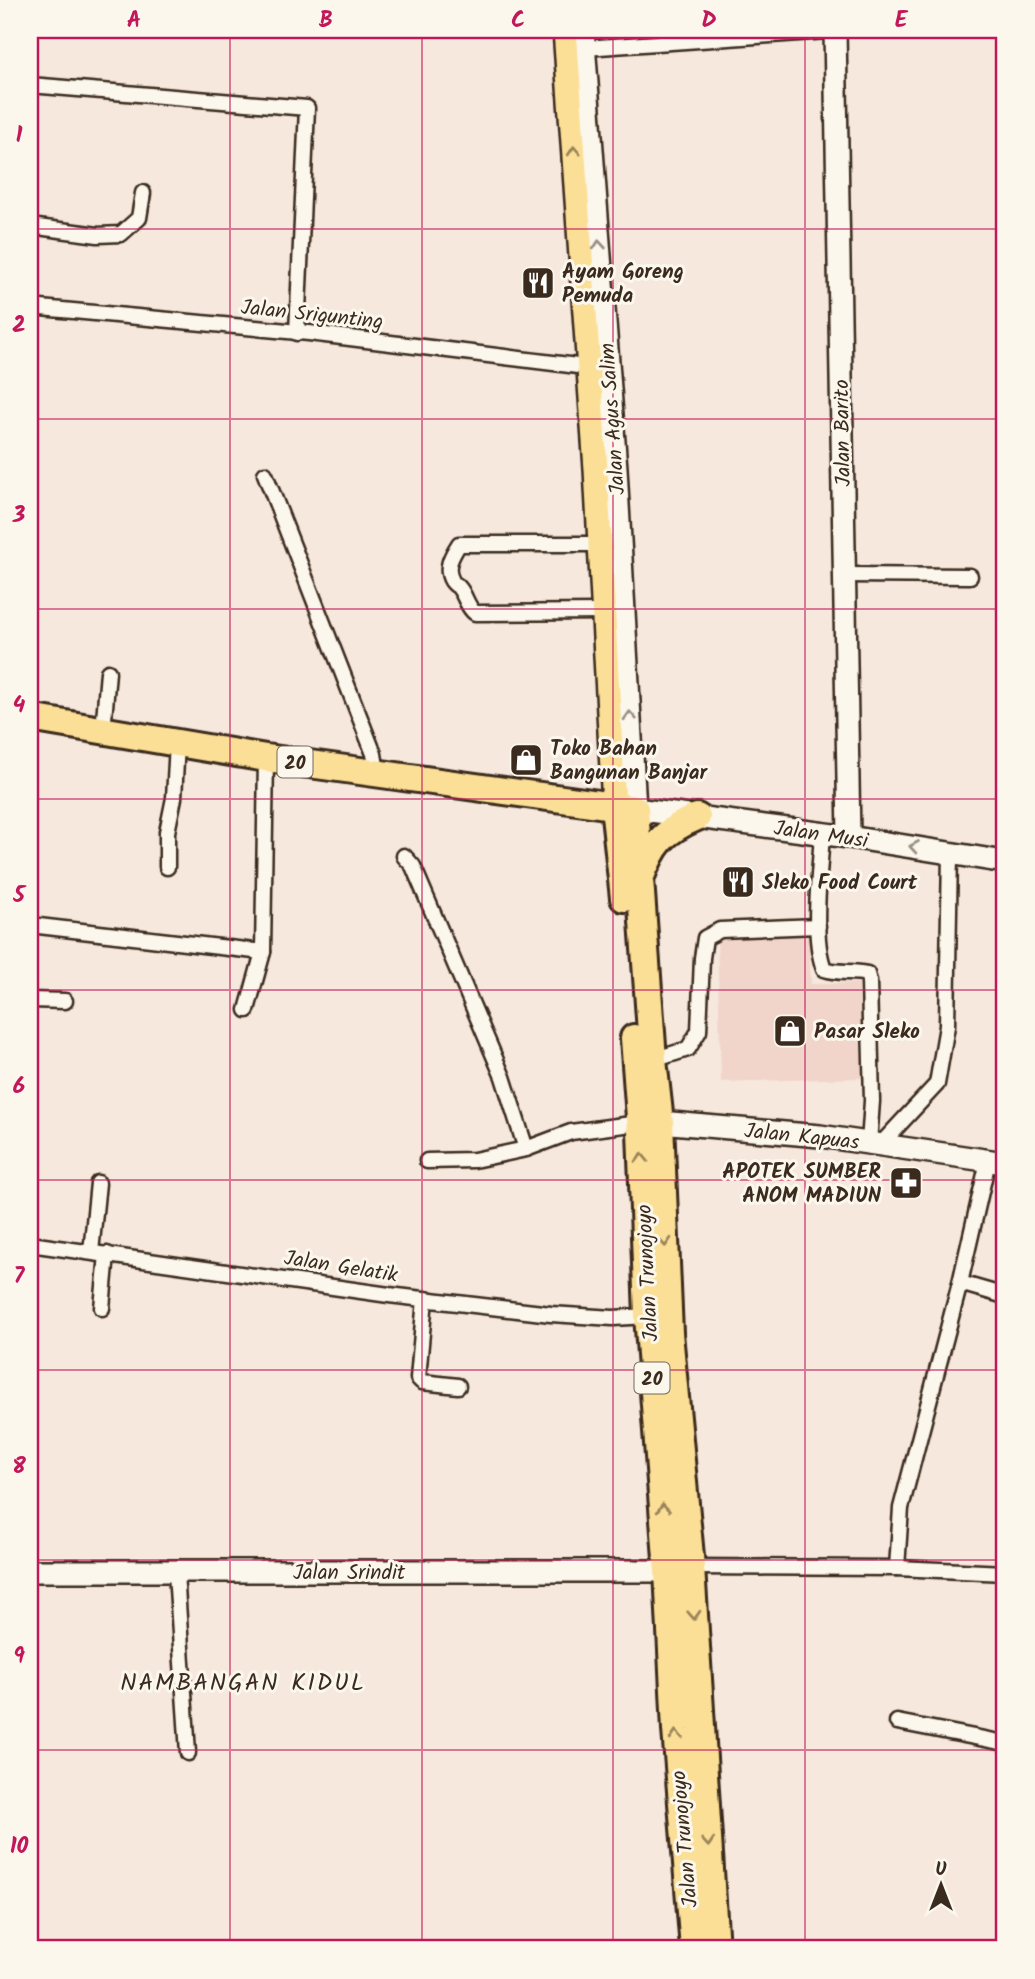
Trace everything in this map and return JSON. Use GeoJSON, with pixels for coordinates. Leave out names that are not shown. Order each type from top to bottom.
{"type":"FeatureCollection","features":[{"type":"Feature","properties":{"kind":"highway","name":"20"},"geometry":{"type":"LineString","coordinates":[[30,718],[266,758],[625,808]]}},
{"type":"Feature","properties":{"kind":"highway","name":"Jalan Trunojoyo"},"geometry":{"type":"LineString","coordinates":[[625,808],[640,880],[644,1061]]}},
{"type":"Feature","properties":{"kind":"highway","name":"Jalan Trunojoyo"},"geometry":{"type":"LineString","coordinates":[[625,808],[623,892],[644,1061],[669,1333],[679,1569],[676,1730],[694,1949]]}},
{"type":"Feature","properties":{"kind":"highway"},"geometry":{"type":"LineString","coordinates":[[640,880],[656,846],[675,826],[697,817]]}},
{"type":"Feature","properties":{"kind":"highway","name":"Jalan Trunojoyo"},"geometry":{"type":"LineString","coordinates":[[650,1123],[648,1316],[679,1569],[716,1949]]}},
{"type":"Feature","properties":{"kind":"main road"},"geometry":{"type":"LineString","coordinates":[[565,30],[587,213],[599,368],[606,469],[600,544],[604,612],[625,808]]}},
{"type":"Feature","properties":{"kind":"street","name":"Jalan Barito"},"geometry":{"type":"LineString","coordinates":[[835,30],[849,837]]}},
{"type":"Feature","properties":{"kind":"street"},"geometry":{"type":"LineString","coordinates":[[587,213],[584,39],[843,30]]}},
{"type":"Feature","properties":{"kind":"street"},"geometry":{"type":"LineString","coordinates":[[30,85],[307,108],[302,332]]}},
{"type":"Feature","properties":{"kind":"street"},"geometry":{"type":"LineString","coordinates":[[30,226],[98,235],[121,234],[139,218],[143,193]]}},
{"type":"Feature","properties":{"kind":"street","name":"Jalan Srigunting"},"geometry":{"type":"LineString","coordinates":[[30,307],[302,332],[599,368]]}},
{"type":"Feature","properties":{"kind":"street","name":"Jalan Agus Salim"},"geometry":{"type":"LineString","coordinates":[[606,469],[625,808]]}},
{"type":"Feature","properties":{"kind":"street"},"geometry":{"type":"LineString","coordinates":[[265,474],[374,754],[377,772]]}},
{"type":"Feature","properties":{"kind":"street"},"geometry":{"type":"LineString","coordinates":[[600,544],[459,544],[452,554],[448,570],[453,582],[475,613],[604,612]]}},
{"type":"Feature","properties":{"kind":"street"},"geometry":{"type":"LineString","coordinates":[[845,575],[970,576]]}},
{"type":"Feature","properties":{"kind":"street"},"geometry":{"type":"LineString","coordinates":[[103,731],[108,671]]}},
{"type":"Feature","properties":{"kind":"street"},"geometry":{"type":"LineString","coordinates":[[167,867],[167,832],[174,798],[177,743]]}},
{"type":"Feature","properties":{"kind":"street"},"geometry":{"type":"LineString","coordinates":[[247,1010],[263,952],[266,758]]}},
{"type":"Feature","properties":{"kind":"street","name":"Jalan Musi"},"geometry":{"type":"LineString","coordinates":[[625,808],[849,837],[1005,862]]}},
{"type":"Feature","properties":{"kind":"street"},"geometry":{"type":"LineString","coordinates":[[822,834],[818,926],[821,960],[824,969],[831,972],[856,971],[867,974],[875,1144]]}},
{"type":"Feature","properties":{"kind":"street"},"geometry":{"type":"LineString","coordinates":[[875,1144],[937,1084],[947,1026],[950,853]]}},
{"type":"Feature","properties":{"kind":"street"},"geometry":{"type":"LineString","coordinates":[[404,856],[413,866],[461,976],[503,1077],[526,1149]]}},
{"type":"Feature","properties":{"kind":"street"},"geometry":{"type":"LineString","coordinates":[[30,925],[263,952]]}},
{"type":"Feature","properties":{"kind":"street"},"geometry":{"type":"LineString","coordinates":[[644,1061],[688,1049],[699,1031],[705,939],[720,930],[818,926]]}},
{"type":"Feature","properties":{"kind":"street"},"geometry":{"type":"LineString","coordinates":[[30,1000],[65,1001]]}},
{"type":"Feature","properties":{"kind":"street"},"geometry":{"type":"LineString","coordinates":[[427,1161],[474,1160],[526,1149],[571,1132],[650,1123]]}},
{"type":"Feature","properties":{"kind":"street","name":"Jalan Kapuas"},"geometry":{"type":"LineString","coordinates":[[650,1123],[820,1136],[997,1162]]}},
{"type":"Feature","properties":{"kind":"street"},"geometry":{"type":"LineString","coordinates":[[897,1568],[901,1508],[960,1283],[997,1162]]}},
{"type":"Feature","properties":{"kind":"street"},"geometry":{"type":"LineString","coordinates":[[91,1252],[98,1183]]}},
{"type":"Feature","properties":{"kind":"street","name":"Jalan Gelatik"},"geometry":{"type":"LineString","coordinates":[[30,1244],[551,1314],[613,1318],[648,1316]]}},
{"type":"Feature","properties":{"kind":"street"},"geometry":{"type":"LineString","coordinates":[[102,1308],[107,1254]]}},
{"type":"Feature","properties":{"kind":"street"},"geometry":{"type":"LineString","coordinates":[[960,1283],[1005,1296]]}},
{"type":"Feature","properties":{"kind":"street"},"geometry":{"type":"LineString","coordinates":[[425,1299],[418,1378],[422,1382],[458,1386]]}},
{"type":"Feature","properties":{"kind":"street"},"geometry":{"type":"LineString","coordinates":[[679,1569],[897,1568],[1005,1573]]}},
{"type":"Feature","properties":{"kind":"street","name":"Jalan Srindit"},"geometry":{"type":"LineString","coordinates":[[30,1571],[176,1573],[679,1569]]}},
{"type":"Feature","properties":{"kind":"street"},"geometry":{"type":"LineString","coordinates":[[176,1573],[188,1753]]}},
{"type":"Feature","properties":{"kind":"street"},"geometry":{"type":"LineString","coordinates":[[897,1722],[1005,1743]]}},
{"type":"Feature","properties":{"kind":"shaded area","name":"Pasar Sleko"},"geometry":{"type":"Polygon","coordinates":[[[809,935],[811,984],[859,983],[862,1078],[721,1082],[717,938],[809,935]]]}},
{"type":"Feature","properties":{"kind":"place","name":"Ayam Goreng Pemuda"},"geometry":{"type":"Point","coordinates":[538,283]}},
{"type":"Feature","properties":{"kind":"place","name":"Toko Bahan Bangunan Banjar"},"geometry":{"type":"Point","coordinates":[526,760]}},
{"type":"Feature","properties":{"kind":"place","name":"Sleko Food Court"},"geometry":{"type":"Point","coordinates":[738,882]}},
{"type":"Feature","properties":{"kind":"place","name":"Pasar Sleko"},"geometry":{"type":"Point","coordinates":[790,1031]}},
{"type":"Feature","properties":{"kind":"place","name":"APOTEK SUMBER ANOM MADIUN"},"geometry":{"type":"Point","coordinates":[906,1183]}},
{"type":"Feature","properties":{"kind":"district","name":"NAMBANGAN KIDUL"},"geometry":{"type":"Point","coordinates":[243,1682]}}]}
